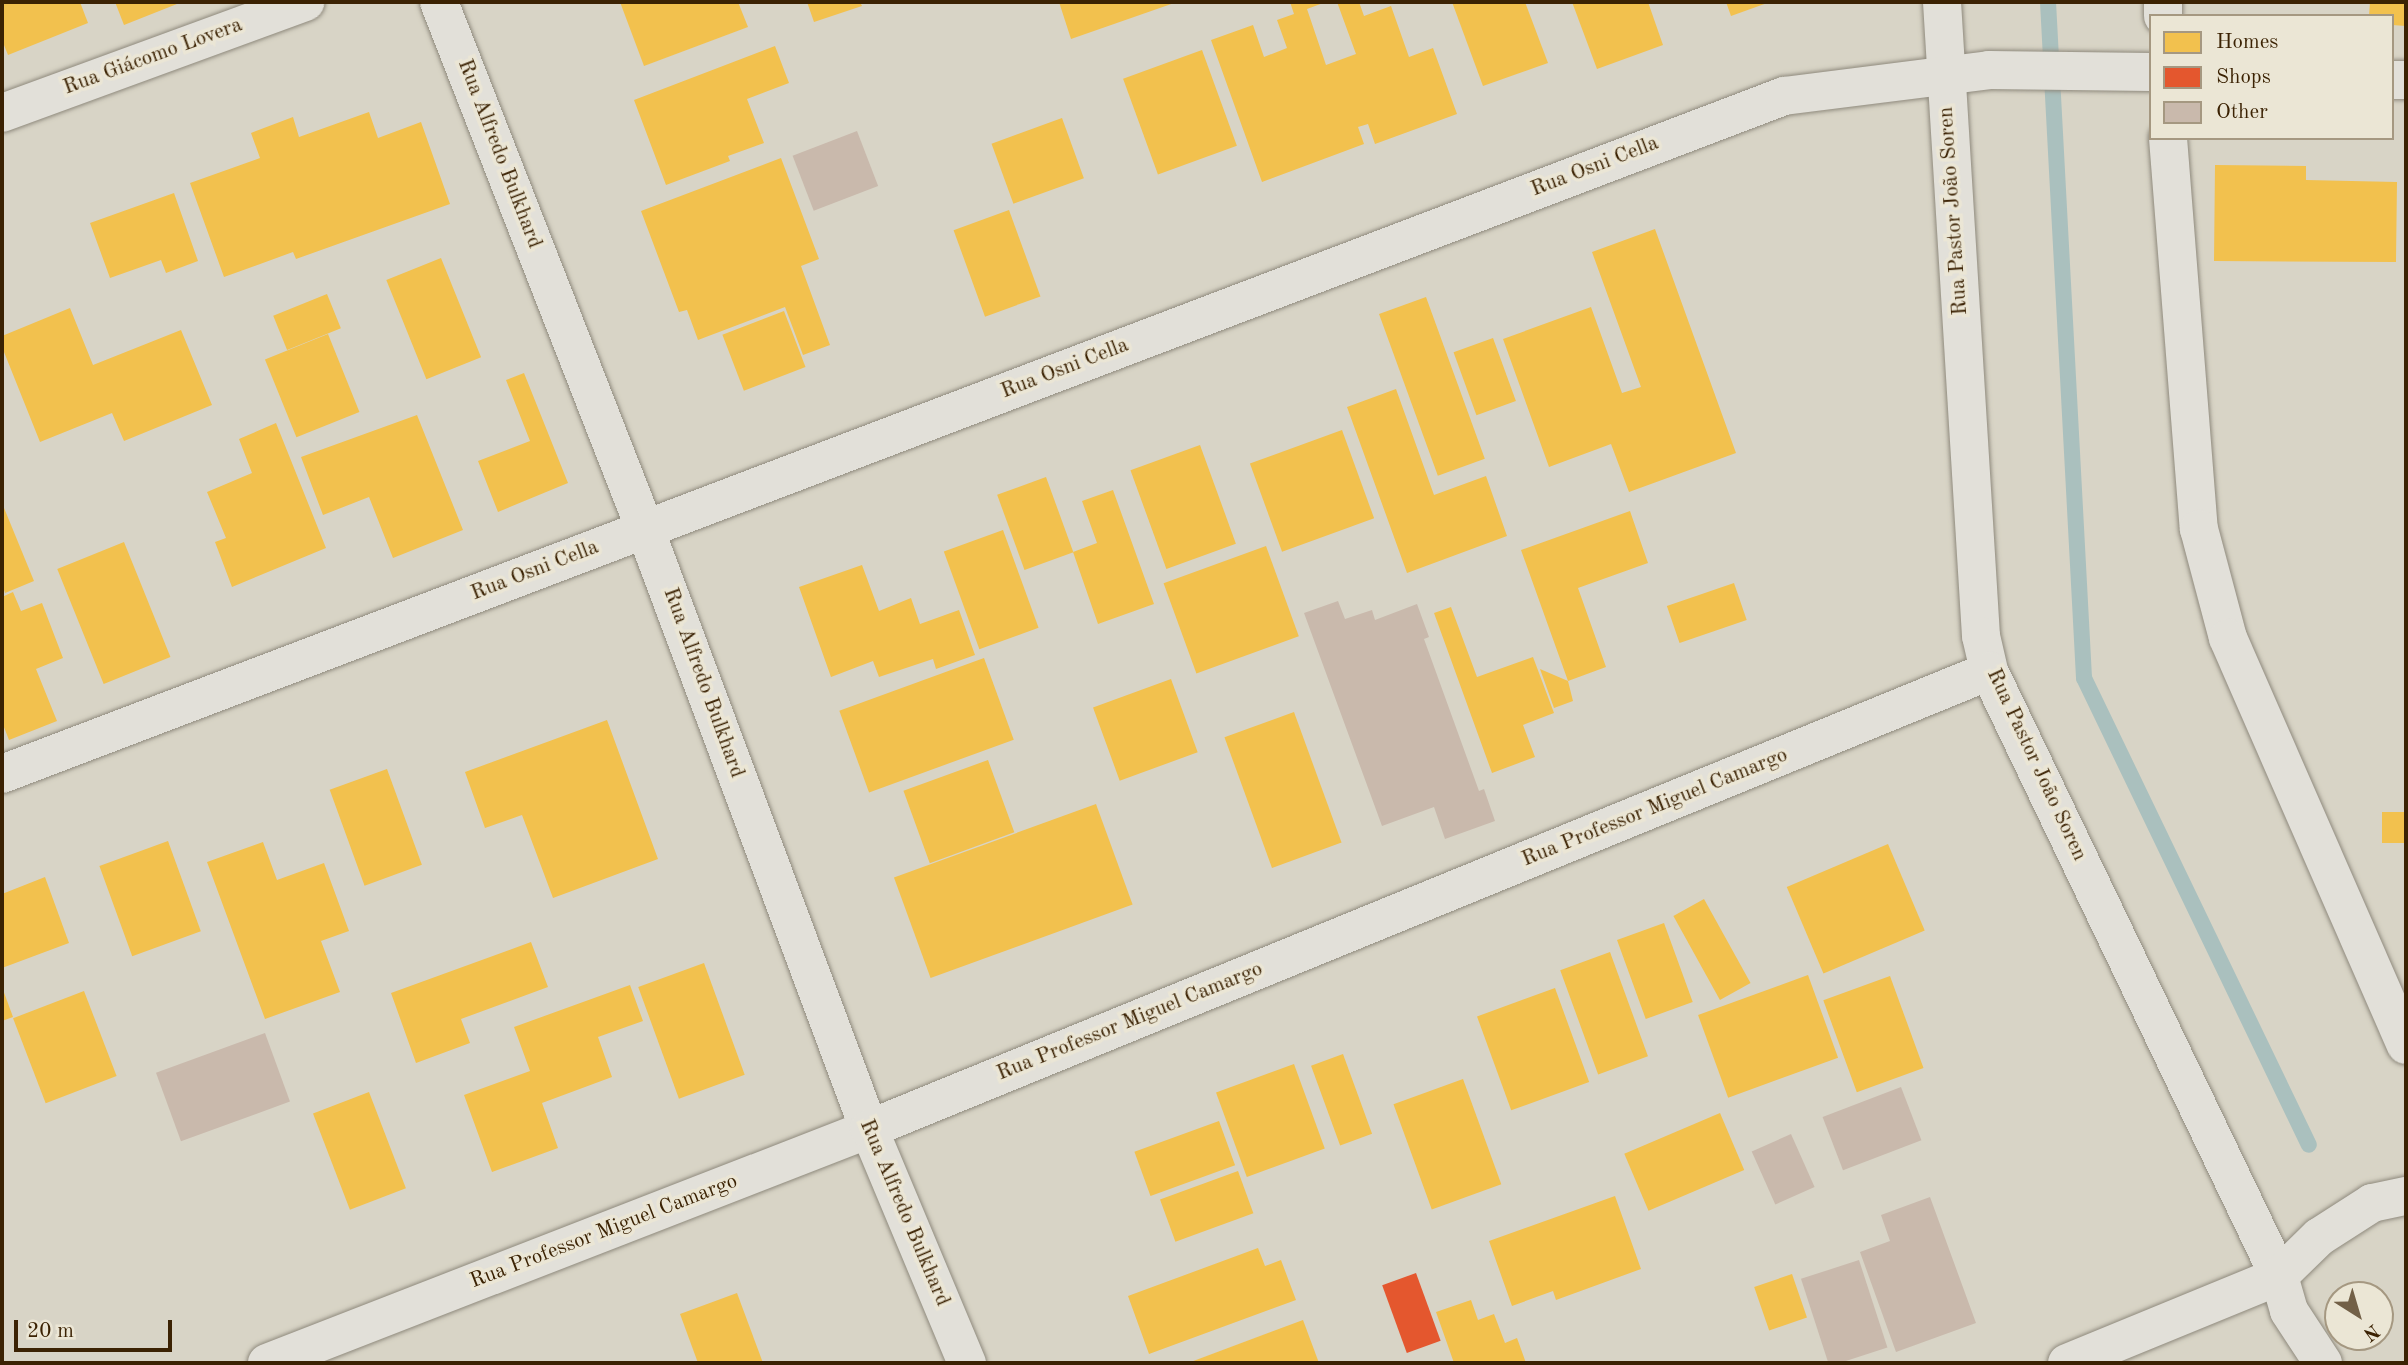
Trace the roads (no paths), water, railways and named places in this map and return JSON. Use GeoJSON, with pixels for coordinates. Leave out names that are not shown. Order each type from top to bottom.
{"type":"FeatureCollection","features":[{"type":"Feature","properties":{"kind":"street","name":"Rua Giácomo Lovera"},"geometry":{"type":"LineString","coordinates":[[2,113],[304,2]]}},
{"type":"Feature","properties":{"kind":"street","name":"Rua Alfredo Bulkhard"},"geometry":{"type":"LineString","coordinates":[[439,2],[645,528],[869,1129],[967,1363]]}},
{"type":"Feature","properties":{"kind":"street","name":"Rua Pastor João Soren"},"geometry":{"type":"LineString","coordinates":[[1942,2],[1981,636],[1989,671],[2279,1276],[2289,1311],[2323,1363]]}},
{"type":"Feature","properties":{"kind":"street","name":"Rua Osni Cella"},"geometry":{"type":"LineString","coordinates":[[2,774],[1784,96],[1990,71],[2149,72]]}},
{"type":"Feature","properties":{"kind":"street"},"geometry":{"type":"LineString","coordinates":[[2168,140],[2199,529],[2228,638],[2406,1045]]}},
{"type":"Feature","properties":{"kind":"street","name":"Rua Professor Miguel Camargo"},"geometry":{"type":"LineString","coordinates":[[267,1363],[869,1129],[1989,671]]}},
{"type":"Feature","properties":{"kind":"street"},"geometry":{"type":"LineString","coordinates":[[2067,1363],[2279,1276],[2319,1237],[2372,1203],[2406,1196]]}},
{"type":"Feature","properties":{"kind":"waterway"},"geometry":{"type":"LineString","coordinates":[[2048,2],[2084,678],[2309,1145]]}}]}
